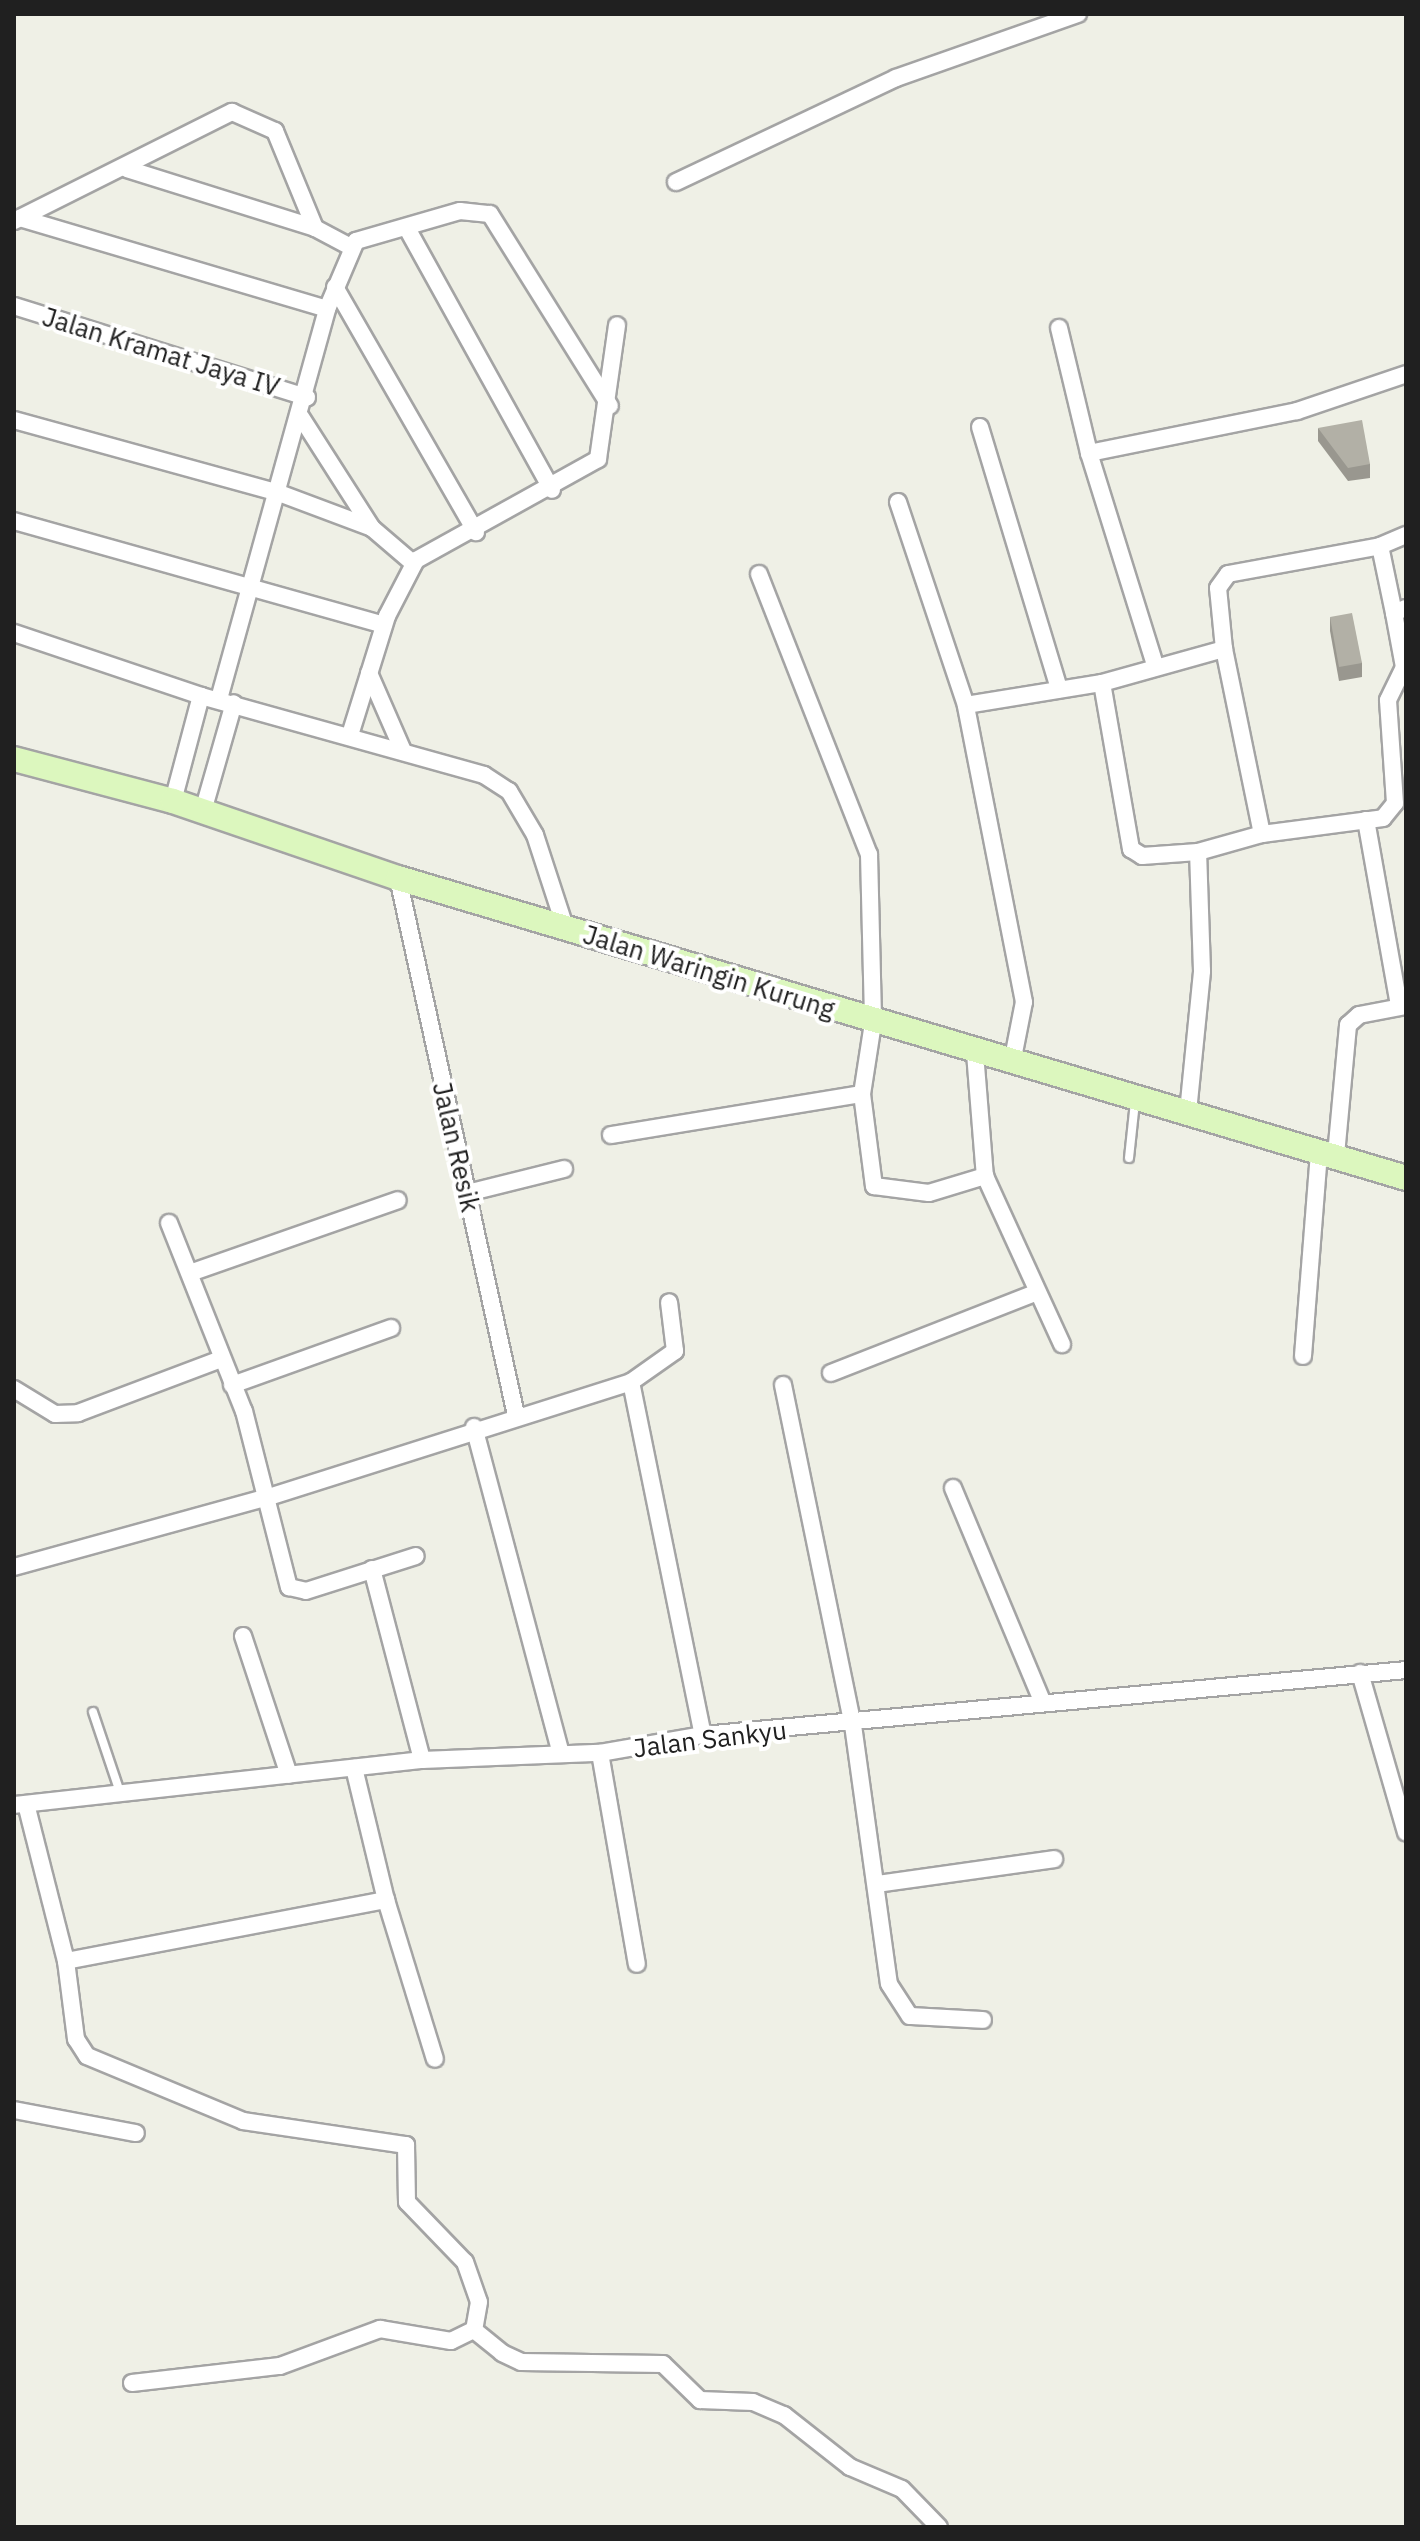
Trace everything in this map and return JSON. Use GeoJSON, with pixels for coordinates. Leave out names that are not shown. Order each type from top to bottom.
{"type":"FeatureCollection","features":[{"type":"Feature","properties":{"kind":"street"},"geometry":{"type":"LineString","coordinates":[[676,182],[896,78],[1078,14]]}},
{"type":"Feature","properties":{"kind":"street"},"geometry":{"type":"LineString","coordinates":[[17,220],[127,169],[232,112],[279,136],[315,228]]}},
{"type":"Feature","properties":{"kind":"street"},"geometry":{"type":"LineString","coordinates":[[127,169],[315,228],[350,247]]}},
{"type":"Feature","properties":{"kind":"street"},"geometry":{"type":"LineString","coordinates":[[203,811],[251,585],[307,397],[327,309],[350,247],[364,236],[408,230],[460,211],[490,214],[610,406]]}},
{"type":"Feature","properties":{"kind":"street"},"geometry":{"type":"LineString","coordinates":[[17,220],[327,309]]}},
{"type":"Feature","properties":{"kind":"street"},"geometry":{"type":"LineString","coordinates":[[408,230],[552,490]]}},
{"type":"Feature","properties":{"kind":"street"},"geometry":{"type":"LineString","coordinates":[[335,287],[476,532]]}},
{"type":"Feature","properties":{"kind":"street","name":"Jalan Kramat Jaya IV"},"geometry":{"type":"LineString","coordinates":[[14,306],[307,397]]}},
{"type":"Feature","properties":{"kind":"street"},"geometry":{"type":"LineString","coordinates":[[350,735],[384,625],[414,564],[552,490],[598,459],[610,406],[617,325]]}},
{"type":"Feature","properties":{"kind":"street"},"geometry":{"type":"LineString","coordinates":[[1059,328],[1089,453],[1155,665]]}},
{"type":"Feature","properties":{"kind":"street"},"geometry":{"type":"LineString","coordinates":[[1089,453],[1297,411],[1406,374]]}},
{"type":"Feature","properties":{"kind":"street"},"geometry":{"type":"LineString","coordinates":[[301,417],[372,528],[414,564]]}},
{"type":"Feature","properties":{"kind":"street"},"geometry":{"type":"LineString","coordinates":[[14,420],[279,493],[372,528]]}},
{"type":"Feature","properties":{"kind":"street"},"geometry":{"type":"LineString","coordinates":[[980,427],[1059,689]]}},
{"type":"Feature","properties":{"kind":"street"},"geometry":{"type":"LineString","coordinates":[[898,502],[966,705],[1024,1002],[1012,1063]]}},
{"type":"Feature","properties":{"kind":"street"},"geometry":{"type":"LineString","coordinates":[[14,521],[251,585],[384,625]]}},
{"type":"Feature","properties":{"kind":"street"},"geometry":{"type":"LineString","coordinates":[[1262,834],[1224,649],[1218,588],[1228,574],[1380,546],[1406,535]]}},
{"type":"Feature","properties":{"kind":"street"},"geometry":{"type":"LineString","coordinates":[[1102,683],[1131,849],[1142,856],[1198,852],[1262,834],[1383,818],[1395,803],[1388,700],[1404,667],[1400,610],[1380,546]]}},
{"type":"Feature","properties":{"kind":"street"},"geometry":{"type":"LineString","coordinates":[[759,574],[869,854],[873,1023],[862,1094],[864,1136],[882,1192],[929,1193],[985,1176]]}},
{"type":"Feature","properties":{"kind":"street"},"geometry":{"type":"LineString","coordinates":[[14,633],[201,696],[350,735],[484,775],[509,791],[545,859],[565,927]]}},
{"type":"Feature","properties":{"kind":"street"},"geometry":{"type":"LineString","coordinates":[[966,705],[1102,683],[1155,665],[1224,649]]}},
{"type":"Feature","properties":{"kind":"street"},"geometry":{"type":"LineString","coordinates":[[369,673],[403,751]]}},
{"type":"Feature","properties":{"kind":"street"},"geometry":{"type":"LineString","coordinates":[[173,801],[201,696]]}},
{"type":"Feature","properties":{"kind":"street","name":"Jalan Waringin Kurung"},"geometry":{"type":"LineString","coordinates":[[14,759],[173,801],[398,878],[1136,1102],[1188,1112],[1406,1178]]}},
{"type":"Feature","properties":{"kind":"street"},"geometry":{"type":"LineString","coordinates":[[1303,1356],[1328,1154],[1348,1025],[1359,1015],[1402,1006],[1366,820]]}},
{"type":"Feature","properties":{"kind":"street"},"geometry":{"type":"LineString","coordinates":[[1188,1112],[1202,971],[1198,852]]}},
{"type":"Feature","properties":{"kind":"street","name":"Jalan Resik"},"geometry":{"type":"LineString","coordinates":[[398,878],[516,1415]]}},
{"type":"Feature","properties":{"kind":"street"},"geometry":{"type":"LineString","coordinates":[[975,1053],[985,1176],[1035,1293],[1062,1344]]}},
{"type":"Feature","properties":{"kind":"street"},"geometry":{"type":"LineString","coordinates":[[611,1135],[862,1094]]}},
{"type":"Feature","properties":{"kind":"street"},"geometry":{"type":"LineString","coordinates":[[467,1193],[564,1169]]}},
{"type":"Feature","properties":{"kind":"street"},"geometry":{"type":"LineString","coordinates":[[190,1273],[398,1200]]}},
{"type":"Feature","properties":{"kind":"street"},"geometry":{"type":"LineString","coordinates":[[169,1223],[232,1385],[269,1497],[292,1590],[416,1556]]}},
{"type":"Feature","properties":{"kind":"street"},"geometry":{"type":"LineString","coordinates":[[831,1373],[1035,1293]]}},
{"type":"Feature","properties":{"kind":"street"},"geometry":{"type":"LineString","coordinates":[[14,1567],[269,1497],[474,1427],[631,1382],[675,1351],[669,1302]]}},
{"type":"Feature","properties":{"kind":"street"},"geometry":{"type":"LineString","coordinates":[[232,1385],[391,1328]]}},
{"type":"Feature","properties":{"kind":"street"},"geometry":{"type":"LineString","coordinates":[[14,1389],[55,1414],[78,1413],[221,1359]]}},
{"type":"Feature","properties":{"kind":"street"},"geometry":{"type":"LineString","coordinates":[[631,1382],[703,1735]]}},
{"type":"Feature","properties":{"kind":"street"},"geometry":{"type":"LineString","coordinates":[[783,1385],[853,1725],[898,2005],[930,2023],[983,2020]]}},
{"type":"Feature","properties":{"kind":"street"},"geometry":{"type":"LineString","coordinates":[[474,1427],[561,1754]]}},
{"type":"Feature","properties":{"kind":"street"},"geometry":{"type":"LineString","coordinates":[[953,1488],[1042,1701]]}},
{"type":"Feature","properties":{"kind":"street"},"geometry":{"type":"LineString","coordinates":[[372,1569],[422,1760]]}},
{"type":"Feature","properties":{"kind":"street"},"geometry":{"type":"LineString","coordinates":[[243,1636],[289,1775]]}},
{"type":"Feature","properties":{"kind":"street","name":"Jalan Sankyu"},"geometry":{"type":"LineString","coordinates":[[20,1805],[422,1760],[600,1753],[703,1735],[853,1725],[1042,1701],[1406,1670]]}},
{"type":"Feature","properties":{"kind":"street"},"geometry":{"type":"LineString","coordinates":[[1360,1673],[1406,1832]]}},
{"type":"Feature","properties":{"kind":"street"},"geometry":{"type":"LineString","coordinates":[[600,1753],[637,1964]]}},
{"type":"Feature","properties":{"kind":"street"},"geometry":{"type":"LineString","coordinates":[[354,1768],[386,1900],[435,2059]]}},
{"type":"Feature","properties":{"kind":"street"},"geometry":{"type":"LineString","coordinates":[[20,1805],[66,1961],[76,2039],[87,2056],[243,2121],[406,2145],[407,2202],[476,2281],[474,2330]]}},
{"type":"Feature","properties":{"kind":"street"},"geometry":{"type":"LineString","coordinates":[[877,1884],[1054,1859]]}},
{"type":"Feature","properties":{"kind":"street"},"geometry":{"type":"LineString","coordinates":[[66,1961],[386,1900]]}},
{"type":"Feature","properties":{"kind":"street"},"geometry":{"type":"LineString","coordinates":[[14,2110],[136,2133]]}},
{"type":"Feature","properties":{"kind":"street"},"geometry":{"type":"LineString","coordinates":[[132,2383],[280,2366],[380,2329],[451,2341],[474,2330]]}},
{"type":"Feature","properties":{"kind":"street"},"geometry":{"type":"LineString","coordinates":[[474,2330],[521,2362],[663,2364],[700,2400],[753,2402],[784,2415],[850,2467],[902,2489],[939,2527]]}},
{"type":"Feature","properties":{"kind":"lane"},"geometry":{"type":"LineString","coordinates":[[1129,1158],[1136,1102]]}},
{"type":"Feature","properties":{"kind":"lane"},"geometry":{"type":"LineString","coordinates":[[93,1712],[121,1795]]}},
{"type":"Feature","properties":{"kind":"building"},"geometry":{"type":"Polygon","coordinates":[[[1362,420],[1370,464],[1348,468],[1318,428],[1362,420]]]}},
{"type":"Feature","properties":{"kind":"building"},"geometry":{"type":"Polygon","coordinates":[[[1352,613],[1362,663],[1339,667],[1330,617],[1352,613]]]}}]}
